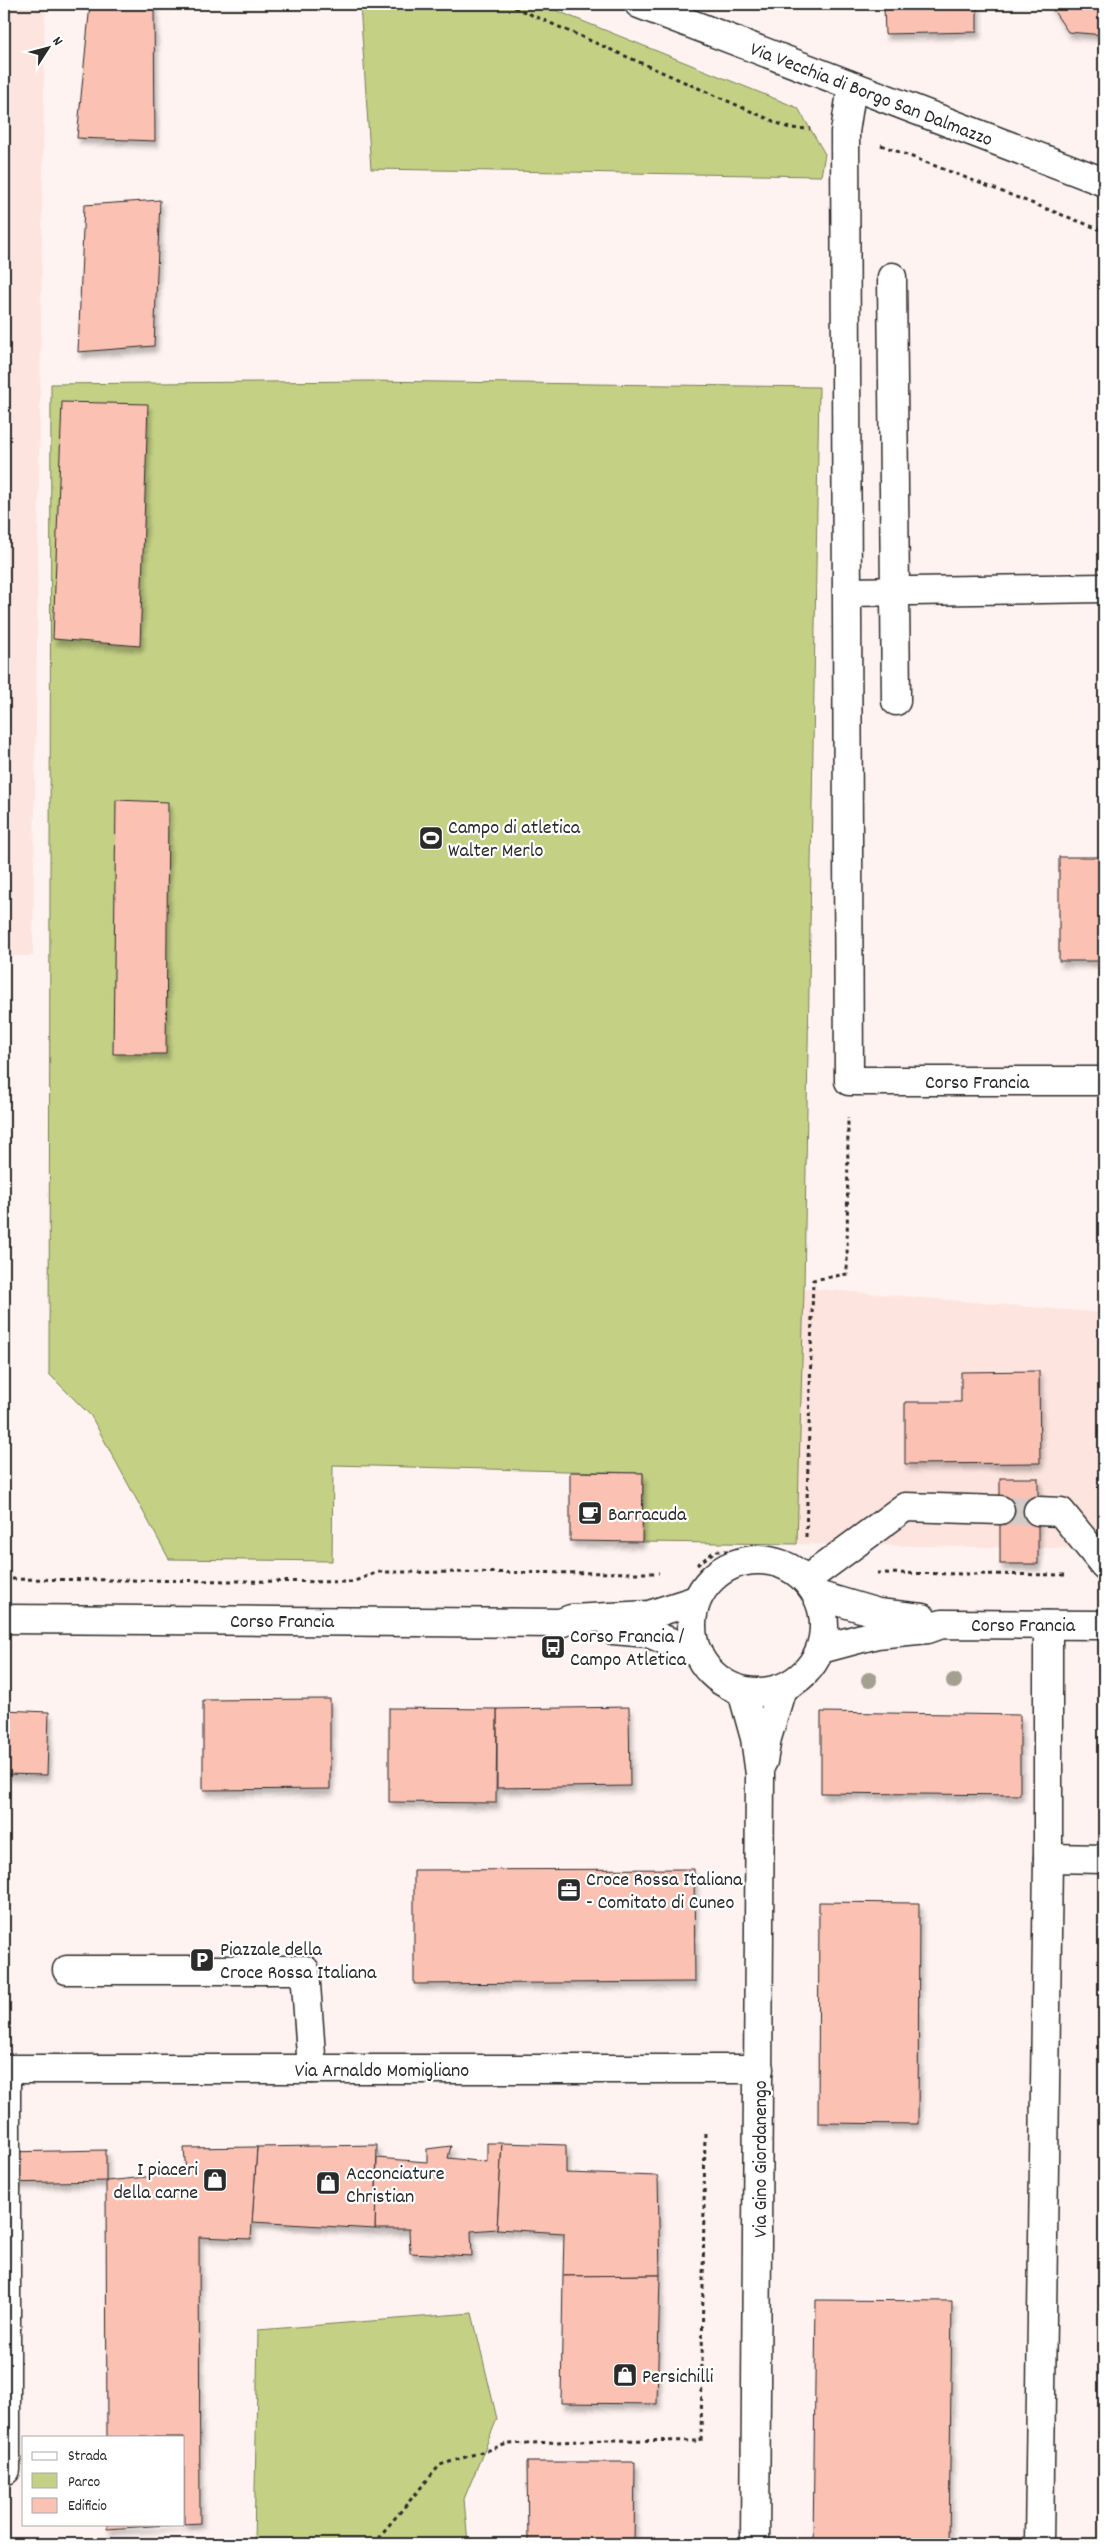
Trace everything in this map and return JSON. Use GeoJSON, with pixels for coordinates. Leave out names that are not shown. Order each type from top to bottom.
{"type":"FeatureCollection","features":[{"type":"Feature","properties":{"kind":"street","name":"Via Vecchia di Borgo San Dalmazzo"},"geometry":{"type":"LineString","coordinates":[[639,4],[1104,182]]}},
{"type":"Feature","properties":{"kind":"street"},"geometry":{"type":"LineString","coordinates":[[849,1081],[845,132],[852,86]]}},
{"type":"Feature","properties":{"kind":"street"},"geometry":{"type":"LineString","coordinates":[[892,278],[896,701]]}},
{"type":"Feature","properties":{"kind":"street"},"geometry":{"type":"LineString","coordinates":[[847,592],[1097,595]]}},
{"type":"Feature","properties":{"kind":"street","name":"Corso Francia"},"geometry":{"type":"LineString","coordinates":[[849,1081],[1104,1081]]}},
{"type":"Feature","properties":{"kind":"street"},"geometry":{"type":"LineString","coordinates":[[811,1587],[817,1557],[905,1507],[1000,1510]]}},
{"type":"Feature","properties":{"kind":"street"},"geometry":{"type":"LineString","coordinates":[[1038,1511],[1061,1512],[1104,1565]]}},
{"type":"Feature","properties":{"kind":"street"},"geometry":{"type":"LineString","coordinates":[[758,1559],[776,1562],[792,1569],[811,1587],[823,1612],[825,1631],[820,1649],[812,1665],[799,1678],[782,1688],[762,1692],[742,1691],[724,1683],[708,1670],[698,1653],[692,1634],[692,1617],[696,1600],[705,1586],[717,1574],[741,1561],[758,1559]]}},
{"type":"Feature","properties":{"kind":"street","name":"Corso Francia"},"geometry":{"type":"LineString","coordinates":[[811,1587],[878,1613],[927,1619],[942,1624],[1104,1625]]}},
{"type":"Feature","properties":{"kind":"street","name":"Corso Francia"},"geometry":{"type":"LineString","coordinates":[[4,1619],[560,1622],[571,1618],[649,1615],[696,1600]]}},
{"type":"Feature","properties":{"kind":"street","name":"Corso Francia"},"geometry":{"type":"LineString","coordinates":[[560,1622],[570,1628],[648,1633],[698,1653]]}},
{"type":"Feature","properties":{"kind":"street","name":"Corso Francia"},"geometry":{"type":"LineString","coordinates":[[820,1649],[878,1634],[928,1629],[942,1624]]}},
{"type":"Feature","properties":{"kind":"street"},"geometry":{"type":"LineString","coordinates":[[1039,2544],[1048,1858],[1048,1625]]}},
{"type":"Feature","properties":{"kind":"street","name":"Via Gino Giordanengo"},"geometry":{"type":"LineString","coordinates":[[760,1774],[767,1738],[782,1688]]}},
{"type":"Feature","properties":{"kind":"street","name":"Via Gino Giordanengo"},"geometry":{"type":"LineString","coordinates":[[742,1691],[755,1738],[760,1774],[756,2544]]}},
{"type":"Feature","properties":{"kind":"street"},"geometry":{"type":"LineString","coordinates":[[1048,1858],[1104,1859]]}},
{"type":"Feature","properties":{"kind":"street"},"geometry":{"type":"LineString","coordinates":[[67,1970],[305,1970],[312,2069]]}},
{"type":"Feature","properties":{"kind":"street"},"geometry":{"type":"LineString","coordinates":[[5,2069],[6,2470]]}},
{"type":"Feature","properties":{"kind":"street","name":"Via Arnaldo Momigliano"},"geometry":{"type":"LineString","coordinates":[[5,2069],[759,2069]]}},
{"type":"Feature","properties":{"kind":"path"},"geometry":{"type":"LineString","coordinates":[[507,4],[790,128],[845,132],[1104,231]]}},
{"type":"Feature","properties":{"kind":"path"},"geometry":{"type":"LineString","coordinates":[[817,1557],[813,1280],[847,1274],[849,1081]]}},
{"type":"Feature","properties":{"kind":"path"},"geometry":{"type":"LineString","coordinates":[[693,1568],[716,1551],[817,1557],[846,1573],[1075,1575]]}},
{"type":"Feature","properties":{"kind":"path"},"geometry":{"type":"LineString","coordinates":[[4,1579],[352,1582],[378,1572],[666,1573]]}},
{"type":"Feature","properties":{"kind":"path"},"geometry":{"type":"LineString","coordinates":[[373,2544],[440,2465],[507,2444],[606,2440],[701,2441],[705,2129]]}},
{"type":"Feature","properties":{"kind":"path"},"geometry":{"type":"LineString","coordinates":[[6,2470],[6,2544]]}},
{"type":"Feature","properties":{"kind":"shaded area"},"geometry":{"type":"Polygon","coordinates":[[[4,4],[45,4],[33,956],[4,956],[4,4]]]}},
{"type":"Feature","properties":{"kind":"shaded area"},"geometry":{"type":"Polygon","coordinates":[[[804,1288],[1104,1313],[1104,1549],[797,1544],[804,1288]]]}},
{"type":"Feature","properties":{"kind":"green space"},"geometry":{"type":"Polygon","coordinates":[[[360,4],[540,4],[798,108],[825,154],[821,176],[371,169],[360,4]]]}},
{"type":"Feature","properties":{"kind":"green space","name":"Campo di atletica Walter Merlo"},"geometry":{"type":"Polygon","coordinates":[[[368,381],[819,387],[804,1288],[797,1544],[642,1542],[643,1473],[333,1465],[332,1561],[169,1559],[91,1416],[49,1374],[51,384],[368,381]]]}},
{"type":"Feature","properties":{"kind":"green space"},"geometry":{"type":"Polygon","coordinates":[[[472,2313],[497,2419],[464,2499],[468,2544],[254,2544],[258,2330],[472,2313]]]}},
{"type":"Feature","properties":{"kind":"building"},"geometry":{"type":"Polygon","coordinates":[[[90,4],[154,4],[155,141],[77,138],[90,4]]]}},
{"type":"Feature","properties":{"kind":"building"},"geometry":{"type":"Polygon","coordinates":[[[884,4],[977,4],[977,32],[885,34],[884,4]]]}},
{"type":"Feature","properties":{"kind":"building"},"geometry":{"type":"Polygon","coordinates":[[[1049,4],[1104,4],[1104,35],[1068,32],[1049,4]]]}},
{"type":"Feature","properties":{"kind":"building"},"geometry":{"type":"Polygon","coordinates":[[[160,200],[154,346],[78,352],[84,205],[160,200]]]}},
{"type":"Feature","properties":{"kind":"building"},"geometry":{"type":"Polygon","coordinates":[[[62,402],[148,404],[140,646],[53,639],[62,402]]]}},
{"type":"Feature","properties":{"kind":"building"},"geometry":{"type":"Polygon","coordinates":[[[116,800],[168,802],[166,1054],[113,1054],[116,800]]]}},
{"type":"Feature","properties":{"kind":"building"},"geometry":{"type":"Polygon","coordinates":[[[1059,857],[1104,857],[1104,961],[1059,961],[1059,857]]]}},
{"type":"Feature","properties":{"kind":"building"},"geometry":{"type":"Polygon","coordinates":[[[1039,1371],[1040,1463],[905,1464],[905,1402],[961,1402],[961,1372],[1039,1371]]]}},
{"type":"Feature","properties":{"kind":"building"},"geometry":{"type":"Polygon","coordinates":[[[570,1472],[643,1473],[642,1542],[570,1541],[570,1472]]]}},
{"type":"Feature","properties":{"kind":"building"},"geometry":{"type":"Polygon","coordinates":[[[1000,1478],[1038,1478],[1038,1564],[1000,1564],[1000,1478]]]}},
{"type":"Feature","properties":{"kind":"building"},"geometry":{"type":"Polygon","coordinates":[[[330,1699],[330,1789],[203,1790],[203,1700],[330,1699]]]}},
{"type":"Feature","properties":{"kind":"building"},"geometry":{"type":"Polygon","coordinates":[[[629,1707],[630,1786],[497,1788],[497,1709],[629,1707]]]}},
{"type":"Feature","properties":{"kind":"building"},"geometry":{"type":"Polygon","coordinates":[[[389,1708],[497,1709],[496,1803],[389,1802],[389,1708]]]}},
{"type":"Feature","properties":{"kind":"building"},"geometry":{"type":"Polygon","coordinates":[[[4,1710],[49,1712],[47,1775],[4,1774],[4,1710]]]}},
{"type":"Feature","properties":{"kind":"building"},"geometry":{"type":"Polygon","coordinates":[[[821,1712],[1020,1715],[1020,1795],[821,1793],[821,1712]]]}},
{"type":"Feature","properties":{"kind":"building"},"geometry":{"type":"Polygon","coordinates":[[[694,1869],[695,1982],[414,1984],[414,1870],[694,1869]]]}},
{"type":"Feature","properties":{"kind":"building"},"geometry":{"type":"Polygon","coordinates":[[[819,1902],[919,1903],[918,2124],[818,2123],[819,1902]]]}},
{"type":"Feature","properties":{"kind":"building"},"geometry":{"type":"Polygon","coordinates":[[[487,2143],[502,2143],[497,2229],[471,2231],[472,2256],[410,2253],[409,2229],[375,2229],[377,2158],[427,2162],[427,2149],[451,2146],[448,2158],[487,2162],[487,2143]]]}},
{"type":"Feature","properties":{"kind":"building"},"geometry":{"type":"Polygon","coordinates":[[[502,2143],[566,2145],[566,2173],[658,2176],[660,2275],[563,2276],[564,2233],[497,2229],[502,2143]]]}},
{"type":"Feature","properties":{"kind":"building"},"geometry":{"type":"Polygon","coordinates":[[[377,2145],[375,2229],[252,2222],[257,2147],[377,2145]]]}},
{"type":"Feature","properties":{"kind":"building"},"geometry":{"type":"Polygon","coordinates":[[[257,2147],[251,2239],[199,2237],[200,2523],[185,2524],[185,2436],[107,2436],[106,2181],[186,2173],[184,2148],[257,2147]]]}},
{"type":"Feature","properties":{"kind":"building"},"geometry":{"type":"Polygon","coordinates":[[[106,2150],[106,2181],[4,2183],[4,2152],[106,2150]]]}},
{"type":"Feature","properties":{"kind":"building"},"geometry":{"type":"Polygon","coordinates":[[[660,2275],[657,2404],[561,2403],[563,2276],[660,2275]]]}},
{"type":"Feature","properties":{"kind":"building"},"geometry":{"type":"Polygon","coordinates":[[[816,2300],[952,2301],[949,2544],[813,2544],[816,2300]]]}},
{"type":"Feature","properties":{"kind":"building"},"geometry":{"type":"Polygon","coordinates":[[[527,2462],[635,2462],[634,2544],[528,2544],[527,2462]]]}},
{"type":"Feature","properties":{"kind":"building"},"geometry":{"type":"Polygon","coordinates":[[[107,2526],[152,2526],[107,2529],[107,2526]]]}},
{"type":"Feature","properties":{"kind":"tunnel"},"geometry":{"type":"LineString","coordinates":[[1000,1510],[1038,1511]]}},
{"type":"Feature","properties":{"kind":"place","name":"Campo di atletica Walter Merlo"},"geometry":{"type":"Point","coordinates":[431,838]}},
{"type":"Feature","properties":{"kind":"place","name":"Barracuda"},"geometry":{"type":"Point","coordinates":[590,1513]}},
{"type":"Feature","properties":{"kind":"place","name":"Corso Francia / Campo Atletica"},"geometry":{"type":"Point","coordinates":[553,1647]}},
{"type":"Feature","properties":{"kind":"place","name":"Croce Rossa Italiana - Comitato di Cuneo"},"geometry":{"type":"Point","coordinates":[569,1890]}},
{"type":"Feature","properties":{"kind":"place","name":"Piazzale della Croce Rossa Italiana"},"geometry":{"type":"Point","coordinates":[202,1960]}},
{"type":"Feature","properties":{"kind":"place","name":"I piaceri della carne"},"geometry":{"type":"Point","coordinates":[215,2180]}},
{"type":"Feature","properties":{"kind":"place","name":"Acconciature Christian"},"geometry":{"type":"Point","coordinates":[328,2183]}},
{"type":"Feature","properties":{"kind":"place","name":"Persichilli"},"geometry":{"type":"Point","coordinates":[625,2375]}}]}
